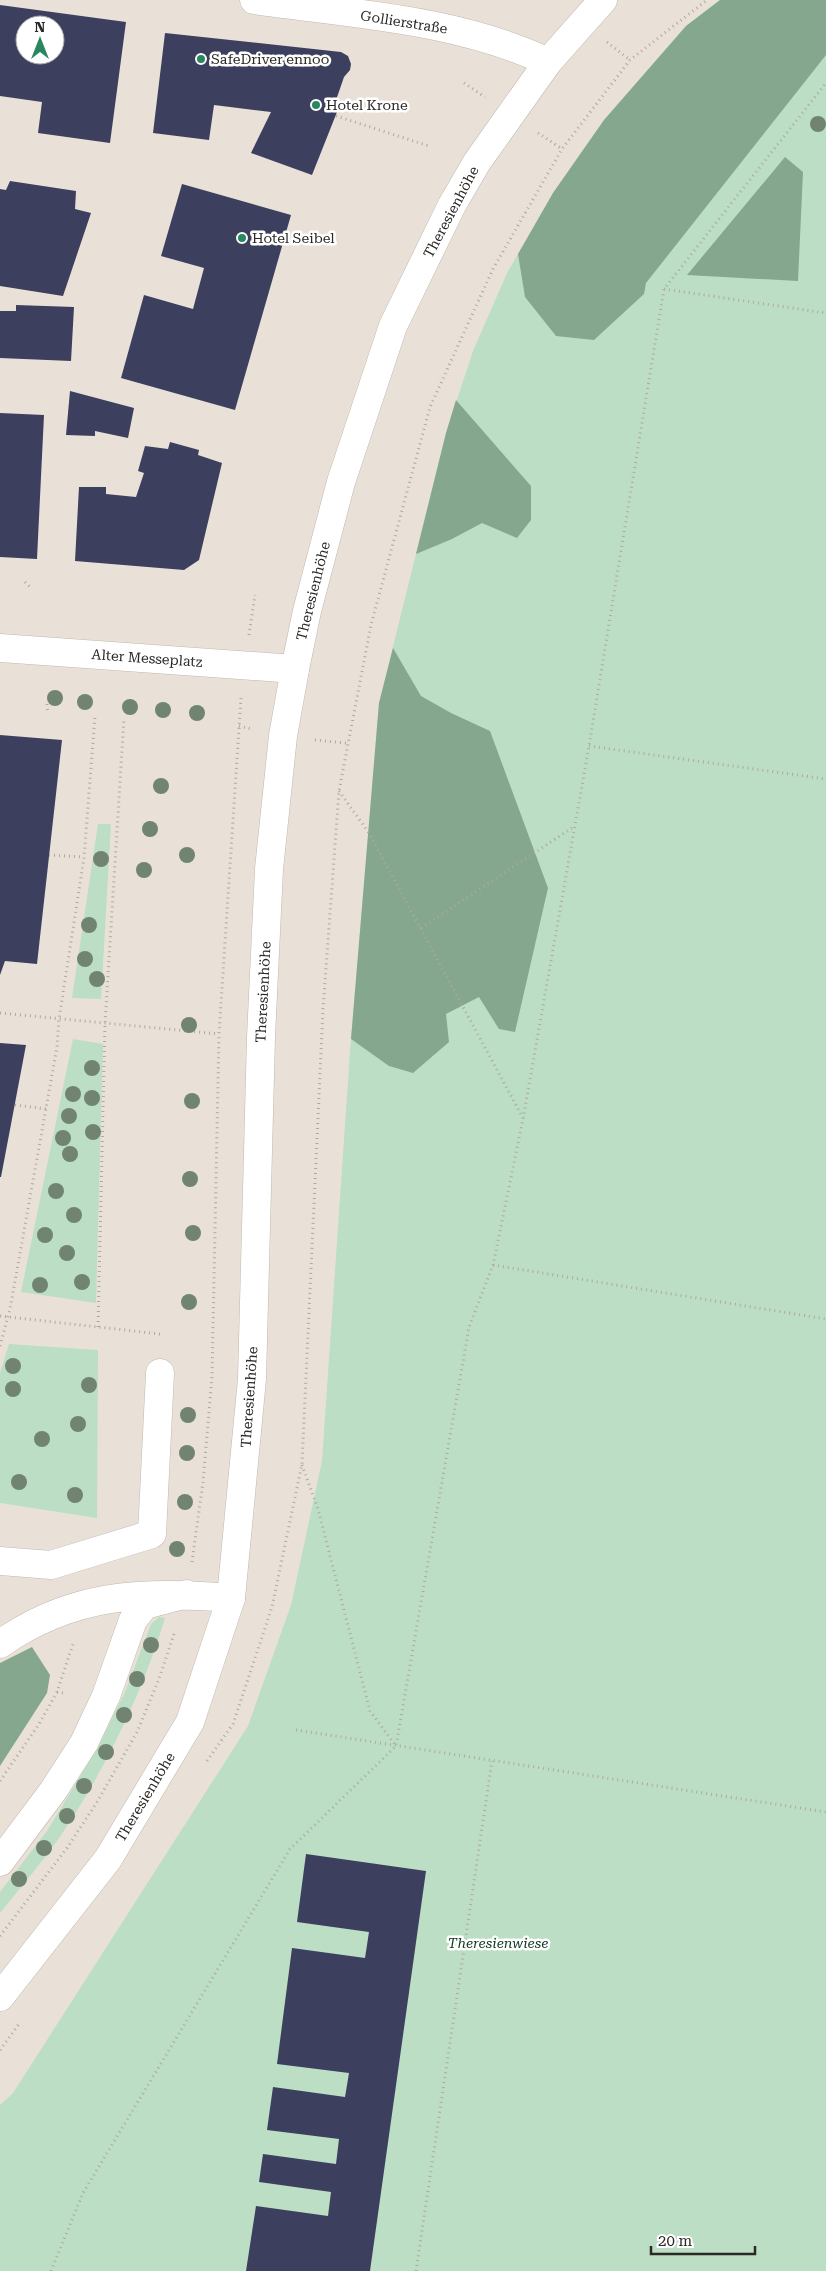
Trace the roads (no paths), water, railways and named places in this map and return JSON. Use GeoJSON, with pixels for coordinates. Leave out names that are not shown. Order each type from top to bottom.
{"type":"FeatureCollection","features":[{"type":"Feature","properties":{"kind":"main road","name":"Gollierstraße"},"geometry":{"type":"LineString","coordinates":[[254,0],[456,30],[505,43],[548,62]]}},
{"type":"Feature","properties":{"kind":"main road","name":"Theresienhöhe"},"geometry":{"type":"LineString","coordinates":[[0,1997],[108,1859],[190,1722],[231,1598],[252,1379],[261,1036],[269,869],[283,736],[295,669],[307,611],[341,482],[393,326],[452,205],[477,162],[548,62],[603,0]]}},
{"type":"Feature","properties":{"kind":"main road","name":"Alter Messeplatz"},"geometry":{"type":"LineString","coordinates":[[0,648],[295,669]]}},
{"type":"Feature","properties":{"kind":"main road"},"geometry":{"type":"LineString","coordinates":[[0,1561],[51,1565],[152,1534],[160,1373]]}},
{"type":"Feature","properties":{"kind":"main road"},"geometry":{"type":"LineString","coordinates":[[0,1644],[62,1610],[115,1597],[187,1594],[231,1598]]}},
{"type":"Feature","properties":{"kind":"main road"},"geometry":{"type":"LineString","coordinates":[[0,1862],[53,1791],[84,1743],[106,1696],[133,1620],[145,1605],[187,1594]]}},
{"type":"Feature","properties":{"kind":"place","name":"SafeDriver ennoo"},"geometry":{"type":"Point","coordinates":[201,59]}},
{"type":"Feature","properties":{"kind":"place","name":"Hotel Krone"},"geometry":{"type":"Point","coordinates":[316,105]}},
{"type":"Feature","properties":{"kind":"place","name":"Hotel Seibel"},"geometry":{"type":"Point","coordinates":[242,238]}},
{"type":"Feature","properties":{"kind":"park label","name":"Theresienwiese"},"geometry":{"type":"Point","coordinates":[498,1943]}}]}
